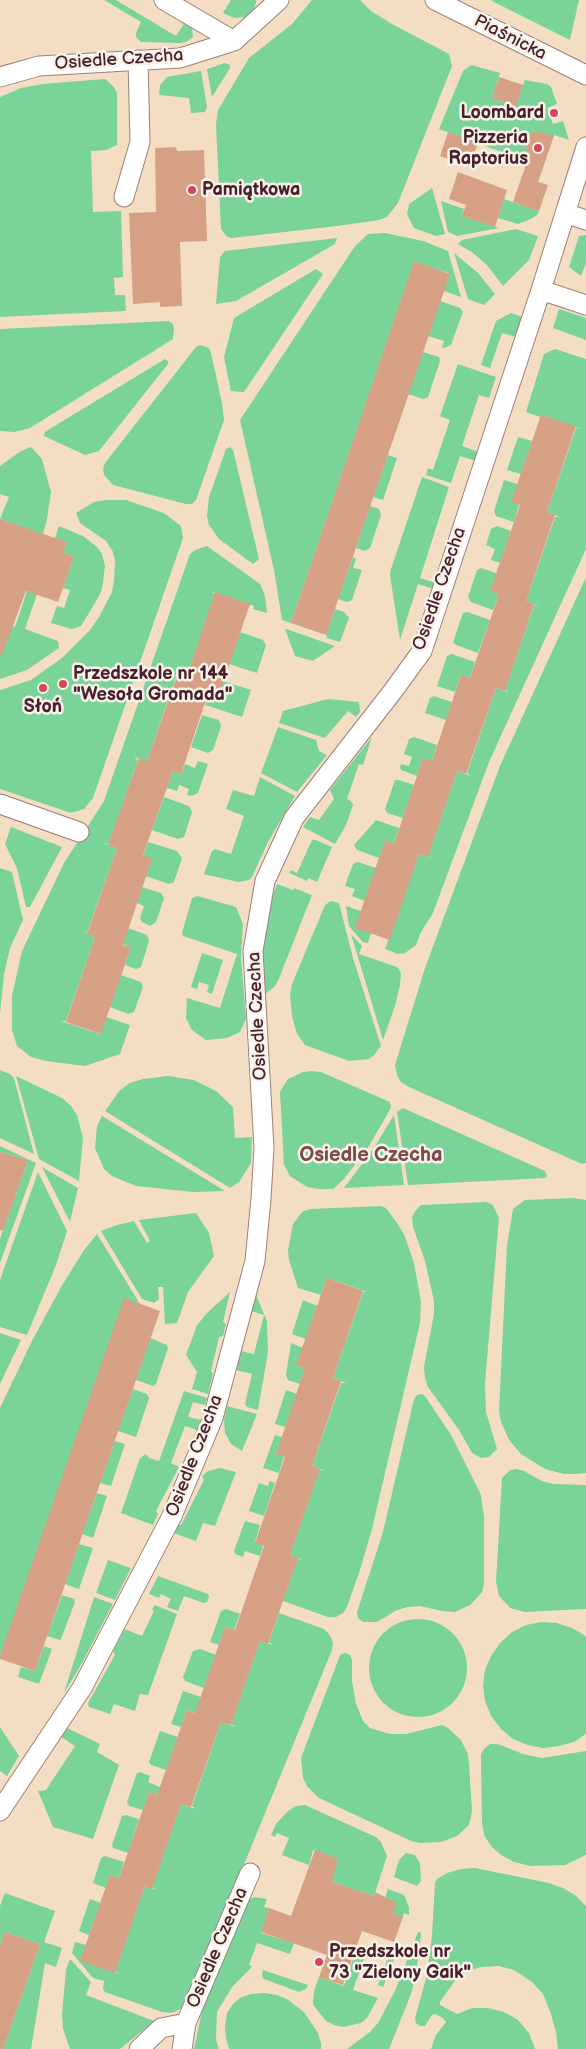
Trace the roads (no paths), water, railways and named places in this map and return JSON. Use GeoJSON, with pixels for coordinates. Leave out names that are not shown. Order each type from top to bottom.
{"type":"FeatureCollection","features":[{"type":"Feature","properties":{"kind":"street"},"geometry":{"type":"LineString","coordinates":[[164,0],[234,41]]}},
{"type":"Feature","properties":{"kind":"street","name":"Osiedle Czecha"},"geometry":{"type":"LineString","coordinates":[[1,76],[38,66],[180,58],[234,41],[278,0]]}},
{"type":"Feature","properties":{"kind":"street","name":"Piaśnicka"},"geometry":{"type":"LineString","coordinates":[[436,0],[586,75]]}},
{"type":"Feature","properties":{"kind":"street"},"geometry":{"type":"LineString","coordinates":[[124,197],[140,142],[138,60]]}},
{"type":"Feature","properties":{"kind":"street","name":"Osiedle Czecha"},"geometry":{"type":"LineString","coordinates":[[0,1811],[82,1688],[172,1516],[213,1418],[255,1261],[264,1148],[253,951],[265,881],[294,818],[422,651],[541,290],[586,146]]}},
{"type":"Feature","properties":{"kind":"street"},"geometry":{"type":"LineString","coordinates":[[565,213],[586,220]]}},
{"type":"Feature","properties":{"kind":"street"},"geometry":{"type":"LineString","coordinates":[[541,290],[586,304]]}},
{"type":"Feature","properties":{"kind":"street"},"geometry":{"type":"LineString","coordinates":[[0,804],[80,832]]}},
{"type":"Feature","properties":{"kind":"street","name":"Osiedle Czecha"},"geometry":{"type":"LineString","coordinates":[[182,2049],[186,2023],[250,1873]]}},
{"type":"Feature","properties":{"kind":"street","name":"Osiedle Czecha"},"geometry":{"type":"LineString","coordinates":[[139,2049],[161,2028],[186,2023]]}},
{"type":"Feature","properties":{"kind":"place","name":"Loombard"},"geometry":{"type":"Point","coordinates":[554,113]}},
{"type":"Feature","properties":{"kind":"place","name":"Pizzeria Raptorius"},"geometry":{"type":"Point","coordinates":[538,148]}},
{"type":"Feature","properties":{"kind":"place","name":"Pamiątkowa"},"geometry":{"type":"Point","coordinates":[192,190]}},
{"type":"Feature","properties":{"kind":"place","name":"Przedszkole nr 144 \"Wesoła Gromada\""},"geometry":{"type":"Point","coordinates":[63,684]}},
{"type":"Feature","properties":{"kind":"place","name":"Słoń"},"geometry":{"type":"Point","coordinates":[43,688]}},
{"type":"Feature","properties":{"kind":"place","name":"Przedszkole nr 73 \"Zielony Gaik\""},"geometry":{"type":"Point","coordinates":[319,1962]}},
{"type":"Feature","properties":{"kind":"district","name":"Osiedle Czecha"},"geometry":{"type":"Point","coordinates":[371,1156]}}]}
